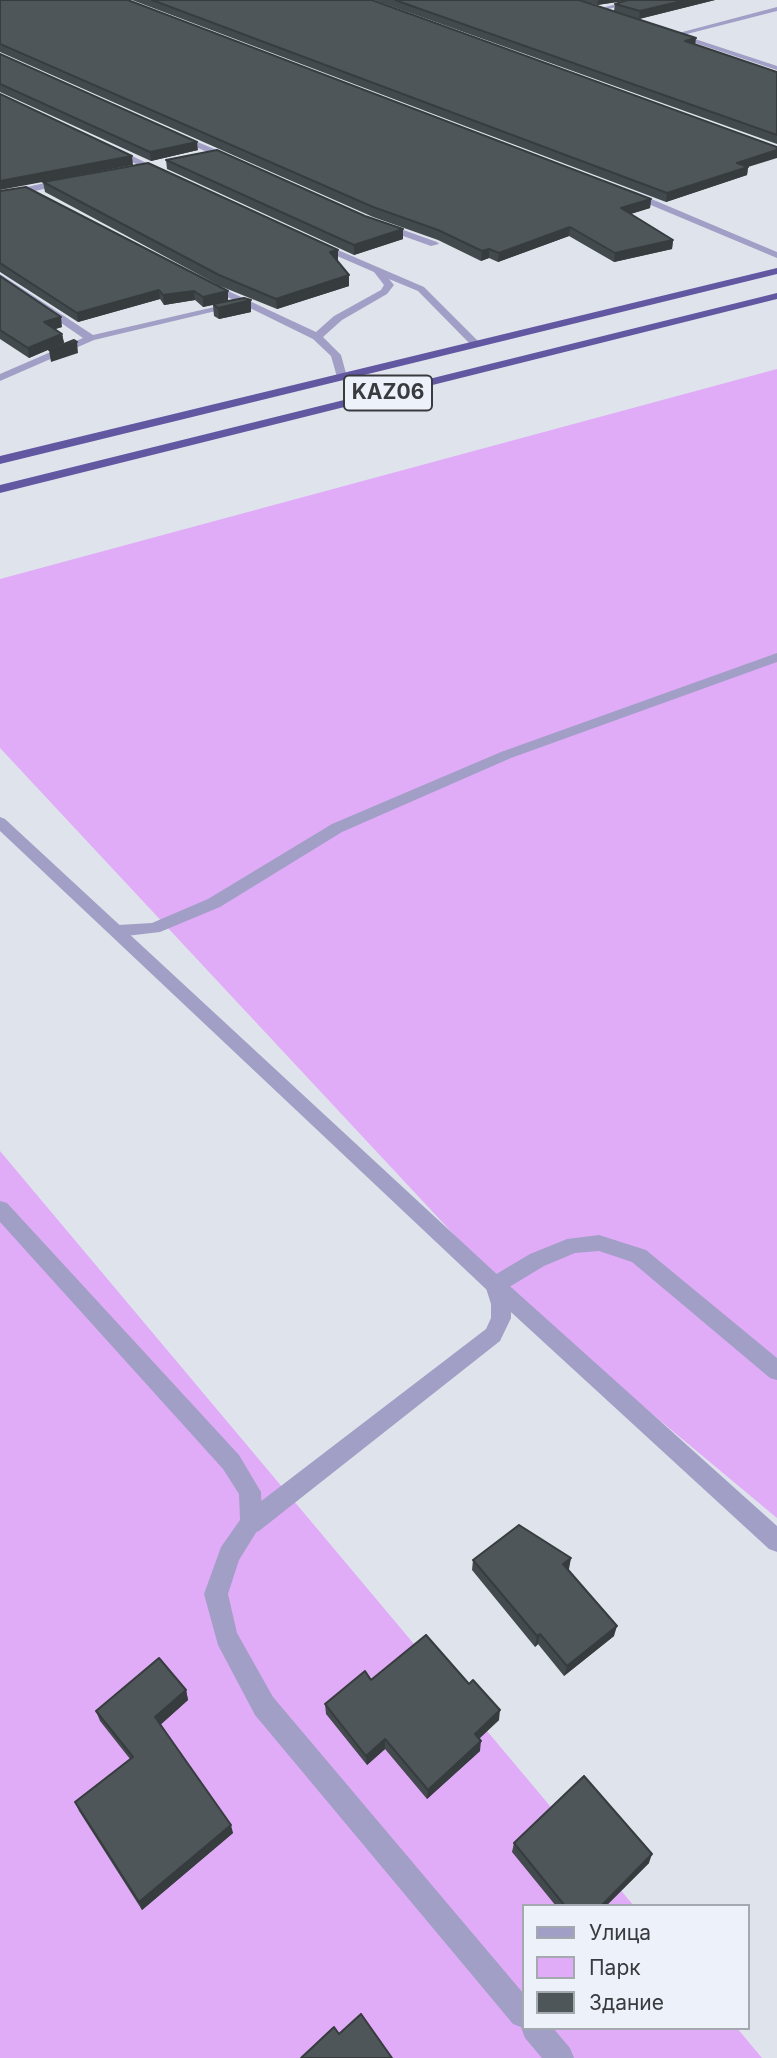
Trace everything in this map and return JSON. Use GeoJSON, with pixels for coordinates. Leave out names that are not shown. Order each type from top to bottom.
{"type":"FeatureCollection","features":[{"type":"Feature","properties":{"kind":"highway","name":"KАZ06"},"geometry":{"type":"LineString","coordinates":[[0,460],[777,271]]}},
{"type":"Feature","properties":{"kind":"highway","name":"KАZ06"},"geometry":{"type":"LineString","coordinates":[[0,489],[777,296]]}},
{"type":"Feature","properties":{"kind":"street"},"geometry":{"type":"LineString","coordinates":[[596,10],[642,0]]}},
{"type":"Feature","properties":{"kind":"street"},"geometry":{"type":"LineString","coordinates":[[585,7],[609,14]]}},
{"type":"Feature","properties":{"kind":"street"},"geometry":{"type":"LineString","coordinates":[[674,35],[777,9]]}},
{"type":"Feature","properties":{"kind":"street"},"geometry":{"type":"LineString","coordinates":[[661,31],[777,68]]}},
{"type":"Feature","properties":{"kind":"street"},"geometry":{"type":"LineString","coordinates":[[758,62],[777,56]]}},
{"type":"Feature","properties":{"kind":"street"},"geometry":{"type":"LineString","coordinates":[[167,131],[246,166]]}},
{"type":"Feature","properties":{"kind":"street"},"geometry":{"type":"LineString","coordinates":[[100,145],[177,180]]}},
{"type":"Feature","properties":{"kind":"street"},"geometry":{"type":"LineString","coordinates":[[196,156],[218,154]]}},
{"type":"Feature","properties":{"kind":"street"},"geometry":{"type":"LineString","coordinates":[[128,170],[164,165]]}},
{"type":"Feature","properties":{"kind":"street"},"geometry":{"type":"LineString","coordinates":[[0,195],[79,178]]}},
{"type":"Feature","properties":{"kind":"street"},"geometry":{"type":"LineString","coordinates":[[29,190],[40,195]]}},
{"type":"Feature","properties":{"kind":"street"},"geometry":{"type":"LineString","coordinates":[[625,191],[777,255]]}},
{"type":"Feature","properties":{"kind":"street"},"geometry":{"type":"LineString","coordinates":[[369,221],[434,244]]}},
{"type":"Feature","properties":{"kind":"street"},"geometry":{"type":"LineString","coordinates":[[312,241],[421,289],[477,345]]}},
{"type":"Feature","properties":{"kind":"street"},"geometry":{"type":"LineString","coordinates":[[317,337],[338,318],[384,292],[389,285],[379,272]]}},
{"type":"Feature","properties":{"kind":"street"},"geometry":{"type":"LineString","coordinates":[[0,277],[91,338]]}},
{"type":"Feature","properties":{"kind":"street"},"geometry":{"type":"LineString","coordinates":[[194,278],[289,321],[317,337],[336,355],[342,377]]}},
{"type":"Feature","properties":{"kind":"street"},"geometry":{"type":"LineString","coordinates":[[0,378],[91,338],[246,303]]}},
{"type":"Feature","properties":{"kind":"street"},"geometry":{"type":"LineString","coordinates":[[118,932],[154,928],[214,903],[337,828],[506,755],[777,657]]}},
{"type":"Feature","properties":{"kind":"street"},"geometry":{"type":"LineString","coordinates":[[0,821],[495,1285],[777,1541]]}},
{"type":"Feature","properties":{"kind":"street"},"geometry":{"type":"LineString","coordinates":[[0,1209],[231,1462],[250,1492],[251,1523]]}},
{"type":"Feature","properties":{"kind":"street"},"geometry":{"type":"LineString","coordinates":[[495,1285],[537,1260],[574,1245],[599,1243],[616,1248],[639,1256],[777,1371]]}},
{"type":"Feature","properties":{"kind":"street"},"geometry":{"type":"LineString","coordinates":[[495,1285],[501,1304],[501,1318],[493,1335],[251,1523],[229,1555],[216,1594],[226,1637],[264,1706],[522,2013]]}},
{"type":"Feature","properties":{"kind":"street"},"geometry":{"type":"LineString","coordinates":[[537,2030],[560,2058]]}},
{"type":"Feature","properties":{"kind":"green space"},"geometry":{"type":"Polygon","coordinates":[[[777,369],[777,1518],[514,1299],[0,748],[0,579],[777,369]]]}},
{"type":"Feature","properties":{"kind":"green space"},"geometry":{"type":"Polygon","coordinates":[[[0,1151],[632,1904],[522,1904],[522,2030],[739,2030],[762,2058],[0,2058],[0,1151]]]}},
{"type":"Feature","properties":{"kind":"building"},"geometry":{"type":"Polygon","coordinates":[[[0,0],[128,0],[651,199],[621,208],[673,240],[615,253],[570,227],[499,253],[489,249],[482,251],[438,230],[373,207],[0,44],[0,0]]]}},
{"type":"Feature","properties":{"kind":"building"},"geometry":{"type":"Polygon","coordinates":[[[152,0],[372,0],[777,147],[777,150],[737,163],[748,167],[667,193],[152,0]]]}},
{"type":"Feature","properties":{"kind":"building"},"geometry":{"type":"Polygon","coordinates":[[[395,0],[579,0],[696,38],[685,41],[777,72],[777,135],[395,0]]]}},
{"type":"Feature","properties":{"kind":"building"},"geometry":{"type":"Polygon","coordinates":[[[628,0],[686,0],[640,11],[615,4],[628,0]]]}},
{"type":"Feature","properties":{"kind":"building"},"geometry":{"type":"Polygon","coordinates":[[[0,54],[197,142],[150,152],[0,84],[0,54]]]}},
{"type":"Feature","properties":{"kind":"building"},"geometry":{"type":"Polygon","coordinates":[[[0,94],[132,156],[0,181],[0,94]]]}},
{"type":"Feature","properties":{"kind":"building"},"geometry":{"type":"Polygon","coordinates":[[[217,150],[365,216],[403,229],[354,245],[166,160],[217,150]]]}},
{"type":"Feature","properties":{"kind":"building"},"geometry":{"type":"Polygon","coordinates":[[[148,163],[338,250],[330,252],[349,275],[276,299],[219,275],[43,182],[148,163]]]}},
{"type":"Feature","properties":{"kind":"building"},"geometry":{"type":"Polygon","coordinates":[[[26,187],[228,291],[203,297],[194,291],[163,295],[159,290],[77,313],[0,263],[0,191],[26,187]]]}},
{"type":"Feature","properties":{"kind":"building"},"geometry":{"type":"Polygon","coordinates":[[[0,276],[61,317],[44,322],[62,334],[28,348],[0,330],[0,276]]]}},
{"type":"Feature","properties":{"kind":"building"},"geometry":{"type":"Polygon","coordinates":[[[244,298],[251,300],[218,308],[213,304],[244,298]]]}},
{"type":"Feature","properties":{"kind":"building"},"geometry":{"type":"Polygon","coordinates":[[[74,340],[77,342],[49,350],[74,340]]]}},
{"type":"Feature","properties":{"kind":"building"},"geometry":{"type":"Polygon","coordinates":[[[519,1525],[571,1558],[563,1564],[617,1626],[567,1666],[540,1634],[537,1636],[473,1560],[519,1525]]]}},
{"type":"Feature","properties":{"kind":"building"},"geometry":{"type":"Polygon","coordinates":[[[426,1635],[469,1684],[473,1680],[500,1710],[475,1734],[481,1741],[428,1790],[385,1739],[366,1756],[325,1704],[365,1671],[371,1680],[426,1635]]]}},
{"type":"Feature","properties":{"kind":"building"},"geometry":{"type":"Polygon","coordinates":[[[159,1658],[186,1690],[155,1717],[231,1825],[139,1902],[75,1802],[133,1757],[96,1711],[159,1658]]]}},
{"type":"Feature","properties":{"kind":"building"},"geometry":{"type":"Polygon","coordinates":[[[584,1776],[652,1854],[603,1904],[563,1904],[514,1843],[584,1776]]]}},
{"type":"Feature","properties":{"kind":"building"},"geometry":{"type":"Polygon","coordinates":[[[361,2014],[392,2058],[301,2058],[334,2027],[339,2034],[361,2014]]]}}]}
